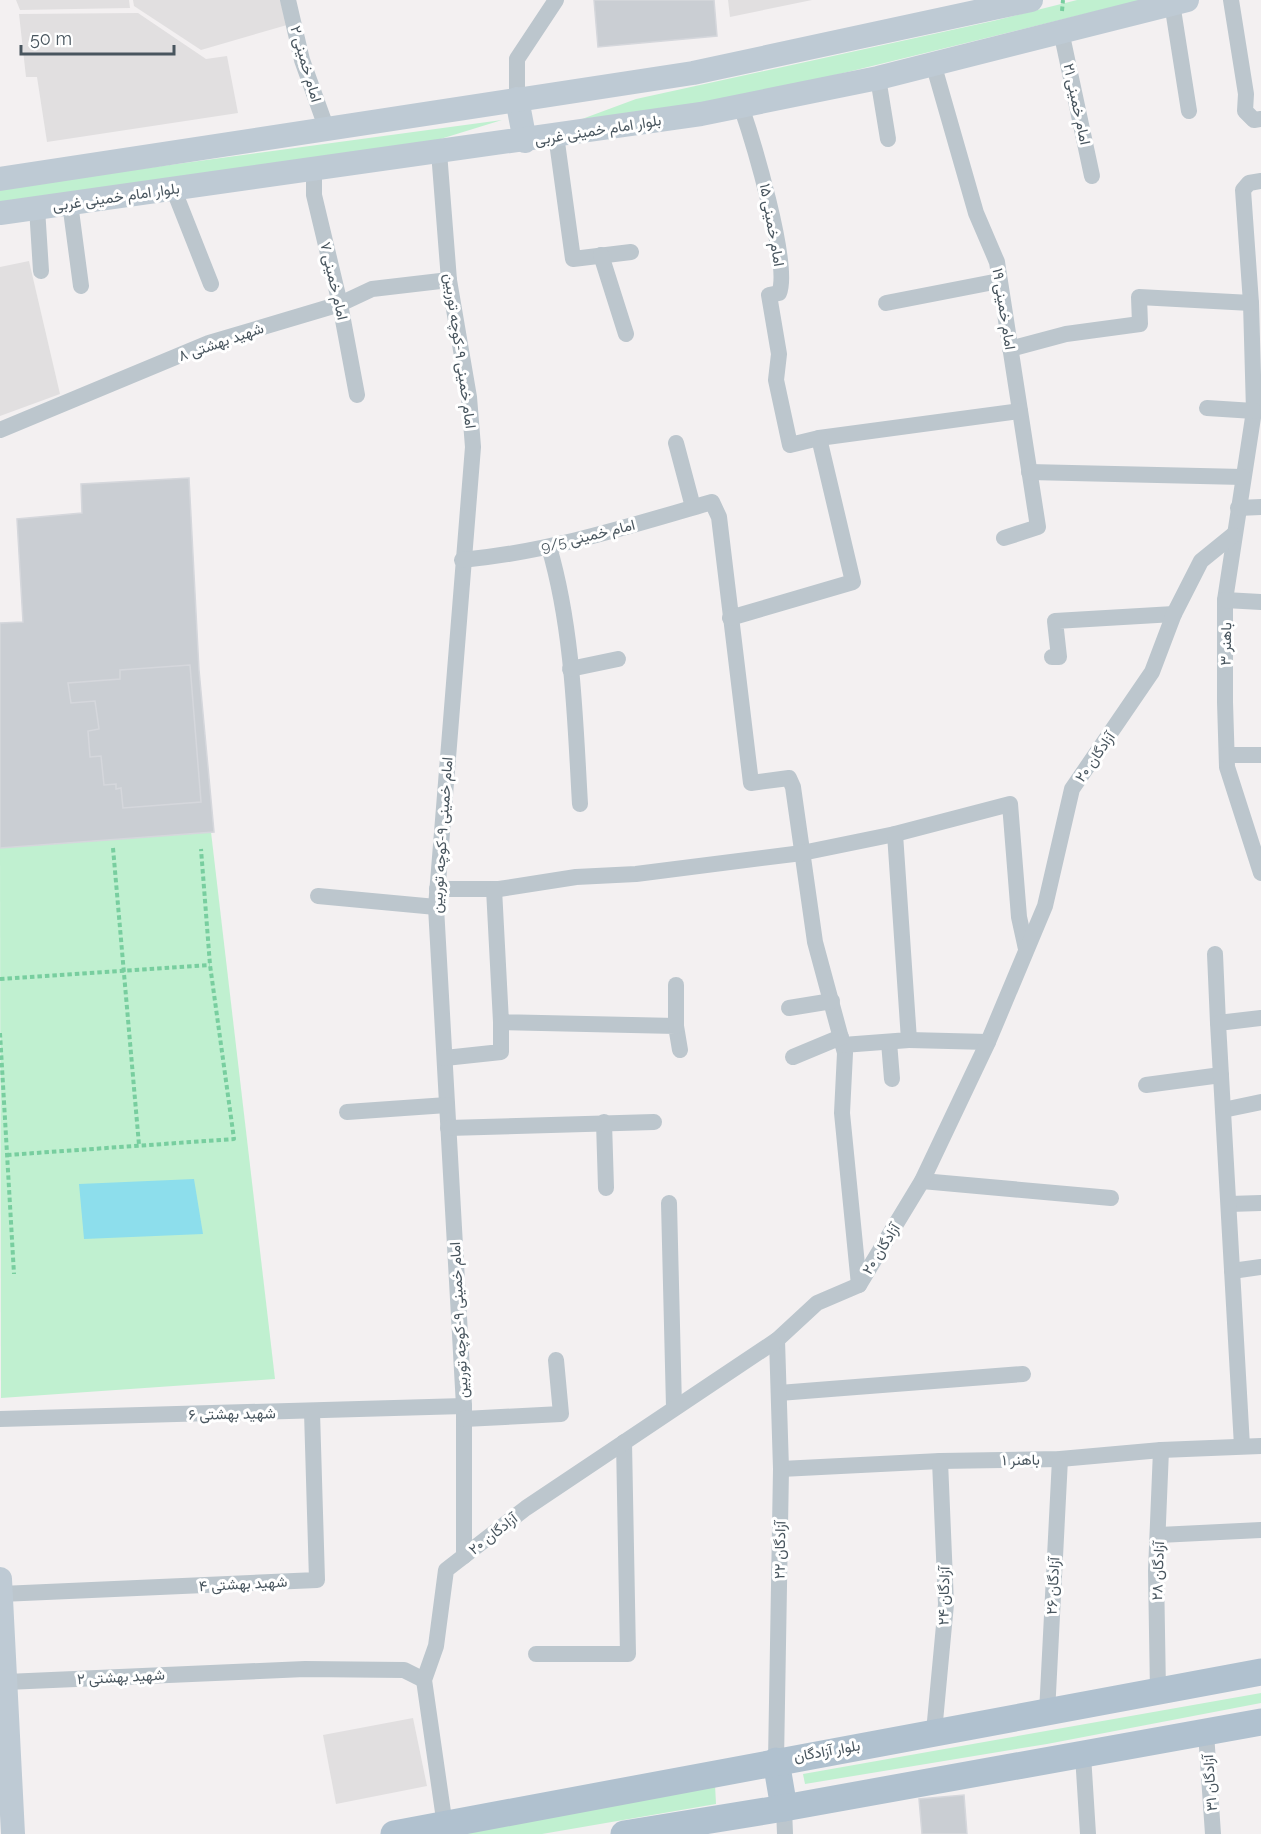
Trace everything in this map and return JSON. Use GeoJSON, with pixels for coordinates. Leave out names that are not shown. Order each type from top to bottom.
{"type":"FeatureCollection","features":[{"type":"Feature","properties":{"kind":"main road"},"geometry":{"type":"LineString","coordinates":[[0,178],[693,73],[1024,1]]}},
{"type":"Feature","properties":{"kind":"main road","name":"بلوار امام خمینی غربی"},"geometry":{"type":"LineString","coordinates":[[0,213],[314,168],[525,141],[694,115],[878,78],[1179,2]]}},
{"type":"Feature","properties":{"kind":"main road"},"geometry":{"type":"LineString","coordinates":[[517,99],[525,141]]}},
{"type":"Feature","properties":{"kind":"main road"},"geometry":{"type":"LineString","coordinates":[[1,1587],[13,1834]]}},
{"type":"Feature","properties":{"kind":"main road","name":"بلوار آزادگان"},"geometry":{"type":"LineString","coordinates":[[394,1834],[1261,1672]]}},
{"type":"Feature","properties":{"kind":"main road"},"geometry":{"type":"LineString","coordinates":[[624,1834],[785,1821],[1083,1755],[1261,1722]]}},
{"type":"Feature","properties":{"kind":"main road"},"geometry":{"type":"LineString","coordinates":[[777,1761],[785,1821]]}},
{"type":"Feature","properties":{"kind":"street","name":"امام خمینی ۲"},"geometry":{"type":"LineString","coordinates":[[288,0],[302,60],[326,127]]}},
{"type":"Feature","properties":{"kind":"street"},"geometry":{"type":"LineString","coordinates":[[517,99],[517,59],[556,0]]}},
{"type":"Feature","properties":{"kind":"street"},"geometry":{"type":"LineString","coordinates":[[1230,0],[1246,94],[1245,111],[1254,120],[1261,119]]}},
{"type":"Feature","properties":{"kind":"street"},"geometry":{"type":"LineString","coordinates":[[1179,2],[1189,111]]}},
{"type":"Feature","properties":{"kind":"street","name":"امام خمینی ۲۱"},"geometry":{"type":"LineString","coordinates":[[1061,31],[1092,177]]}},
{"type":"Feature","properties":{"kind":"street","name":"امام خمینی ۱۹"},"geometry":{"type":"LineString","coordinates":[[933,63],[976,213],[997,262],[1038,527],[1004,538]]}},
{"type":"Feature","properties":{"kind":"street"},"geometry":{"type":"LineString","coordinates":[[878,78],[888,139]]}},
{"type":"Feature","properties":{"kind":"street","name":"امام خمینی ۱۵"},"geometry":{"type":"LineString","coordinates":[[741,106],[764,178],[781,268],[783,286],[779,293],[769,294],[780,354],[776,380],[790,445],[819,438]]}},
{"type":"Feature","properties":{"kind":"street"},"geometry":{"type":"LineString","coordinates":[[556,135],[573,259],[631,252]]}},
{"type":"Feature","properties":{"kind":"street","name":"امام خمینی ۹-کوچه توربین"},"geometry":{"type":"LineString","coordinates":[[439,152],[449,280],[469,397],[473,447],[462,560],[436,908],[464,1413],[464,1556]]}},
{"type":"Feature","properties":{"kind":"street","name":"امام خمینی ۷"},"geometry":{"type":"LineString","coordinates":[[314,168],[314,195],[340,303],[357,395]]}},
{"type":"Feature","properties":{"kind":"street","name":"باهنر ۳"},"geometry":{"type":"LineString","coordinates":[[1261,181],[1249,183],[1243,190],[1251,303],[1257,350],[1254,411],[1233,535],[1225,600],[1227,767],[1261,873]]}},
{"type":"Feature","properties":{"kind":"street"},"geometry":{"type":"LineString","coordinates":[[173,188],[211,284]]}},
{"type":"Feature","properties":{"kind":"street"},"geometry":{"type":"LineString","coordinates":[[70,203],[81,286]]}},
{"type":"Feature","properties":{"kind":"street"},"geometry":{"type":"LineString","coordinates":[[37,208],[41,271]]}},
{"type":"Feature","properties":{"kind":"street"},"geometry":{"type":"LineString","coordinates":[[601,255],[626,334]]}},
{"type":"Feature","properties":{"kind":"street","name":"شهید بهشتی ۸"},"geometry":{"type":"LineString","coordinates":[[0,430],[209,344],[340,303],[372,289],[449,280]]}},
{"type":"Feature","properties":{"kind":"street"},"geometry":{"type":"LineString","coordinates":[[886,303],[999,281]]}},
{"type":"Feature","properties":{"kind":"street"},"geometry":{"type":"LineString","coordinates":[[1010,349],[1066,334],[1140,324],[1139,297],[1251,303]]}},
{"type":"Feature","properties":{"kind":"street"},"geometry":{"type":"LineString","coordinates":[[1207,408],[1254,411]]}},
{"type":"Feature","properties":{"kind":"street"},"geometry":{"type":"LineString","coordinates":[[859,1285],[842,1113],[845,1053],[815,942],[793,787],[789,778],[751,783],[730,618],[853,582],[819,438],[1020,411]]}},
{"type":"Feature","properties":{"kind":"street"},"geometry":{"type":"LineString","coordinates":[[447,768],[479,439],[473,447]]}},
{"type":"Feature","properties":{"kind":"street"},"geometry":{"type":"LineString","coordinates":[[676,443],[693,507]]}},
{"type":"Feature","properties":{"kind":"street"},"geometry":{"type":"LineString","coordinates":[[1029,472],[1243,477]]}},
{"type":"Feature","properties":{"kind":"street","name":"امام خمینی 9/5"},"geometry":{"type":"LineString","coordinates":[[462,560],[503,556],[549,547],[712,502],[719,517],[730,618]]}},
{"type":"Feature","properties":{"kind":"street"},"geometry":{"type":"LineString","coordinates":[[1238,508],[1261,507]]}},
{"type":"Feature","properties":{"kind":"street","name":"آزادگان ۲۰"},"geometry":{"type":"LineString","coordinates":[[445,1826],[424,1680],[436,1646],[446,1570],[526,1508],[777,1340],[818,1303],[859,1285],[922,1181],[988,1041],[1045,906],[1072,789],[1152,672],[1174,614],[1201,561],[1233,535]]}},
{"type":"Feature","properties":{"kind":"street"},"geometry":{"type":"LineString","coordinates":[[549,547],[556,571],[570,669],[580,804]]}},
{"type":"Feature","properties":{"kind":"street"},"geometry":{"type":"LineString","coordinates":[[1225,600],[1261,602]]}},
{"type":"Feature","properties":{"kind":"street"},"geometry":{"type":"LineString","coordinates":[[1052,657],[1059,657],[1055,621],[1174,614]]}},
{"type":"Feature","properties":{"kind":"street"},"geometry":{"type":"LineString","coordinates":[[570,669],[618,659]]}},
{"type":"Feature","properties":{"kind":"street"},"geometry":{"type":"LineString","coordinates":[[1227,755],[1261,755]]}},
{"type":"Feature","properties":{"kind":"street"},"geometry":{"type":"LineString","coordinates":[[437,890],[494,889],[802,853],[895,834],[1010,804],[1019,918],[1026,949]]}},
{"type":"Feature","properties":{"kind":"street"},"geometry":{"type":"LineString","coordinates":[[895,834],[909,1040]]}},
{"type":"Feature","properties":{"kind":"street"},"geometry":{"type":"LineString","coordinates":[[445,1058],[501,1052],[494,889]]}},
{"type":"Feature","properties":{"kind":"street"},"geometry":{"type":"LineString","coordinates":[[318,896],[436,908]]}},
{"type":"Feature","properties":{"kind":"street"},"geometry":{"type":"LineString","coordinates":[[1215,954],[1242,1446]]}},
{"type":"Feature","properties":{"kind":"street"},"geometry":{"type":"LineString","coordinates":[[676,985],[676,1026],[680,1050]]}},
{"type":"Feature","properties":{"kind":"street"},"geometry":{"type":"LineString","coordinates":[[789,1008],[832,1000]]}},
{"type":"Feature","properties":{"kind":"street"},"geometry":{"type":"LineString","coordinates":[[1218,1023],[1261,1018]]}},
{"type":"Feature","properties":{"kind":"street"},"geometry":{"type":"LineString","coordinates":[[501,1022],[676,1026]]}},
{"type":"Feature","properties":{"kind":"street"},"geometry":{"type":"LineString","coordinates":[[793,1058],[842,1041],[988,1041]]}},
{"type":"Feature","properties":{"kind":"street"},"geometry":{"type":"LineString","coordinates":[[889,1042],[892,1079]]}},
{"type":"Feature","properties":{"kind":"street"},"geometry":{"type":"LineString","coordinates":[[1146,1085],[1221,1075]]}},
{"type":"Feature","properties":{"kind":"street"},"geometry":{"type":"LineString","coordinates":[[1223,1110],[1261,1102]]}},
{"type":"Feature","properties":{"kind":"street"},"geometry":{"type":"LineString","coordinates":[[347,1112],[447,1105]]}},
{"type":"Feature","properties":{"kind":"street"},"geometry":{"type":"LineString","coordinates":[[604,1122],[606,1188]]}},
{"type":"Feature","properties":{"kind":"street"},"geometry":{"type":"LineString","coordinates":[[448,1128],[654,1122]]}},
{"type":"Feature","properties":{"kind":"street"},"geometry":{"type":"LineString","coordinates":[[922,1181],[1111,1198]]}},
{"type":"Feature","properties":{"kind":"street"},"geometry":{"type":"LineString","coordinates":[[669,1203],[674,1407]]}},
{"type":"Feature","properties":{"kind":"street"},"geometry":{"type":"LineString","coordinates":[[1229,1204],[1261,1203]]}},
{"type":"Feature","properties":{"kind":"street"},"geometry":{"type":"LineString","coordinates":[[1232,1271],[1261,1267]]}},
{"type":"Feature","properties":{"kind":"street","name":"آزادگان ۲۲"},"geometry":{"type":"LineString","coordinates":[[777,1340],[782,1468],[777,1761]]}},
{"type":"Feature","properties":{"kind":"street","name":"شهید بهشتی ۶"},"geometry":{"type":"LineString","coordinates":[[0,1419],[312,1412],[561,1414],[556,1360]]}},
{"type":"Feature","properties":{"kind":"street"},"geometry":{"type":"LineString","coordinates":[[779,1393],[1023,1374]]}},
{"type":"Feature","properties":{"kind":"street","name":"شهید بهشتی ۴"},"geometry":{"type":"LineString","coordinates":[[1,1587],[316,1580],[312,1412]]}},
{"type":"Feature","properties":{"kind":"street"},"geometry":{"type":"LineString","coordinates":[[536,1654],[628,1654],[624,1442]]}},
{"type":"Feature","properties":{"kind":"street","name":"باهنر ۱"},"geometry":{"type":"LineString","coordinates":[[782,1468],[940,1461],[1060,1459],[1161,1450],[1261,1446]]}},
{"type":"Feature","properties":{"kind":"street","name":"آزادگان ۲۸"},"geometry":{"type":"LineString","coordinates":[[1158,1692],[1156,1571],[1161,1450]]}},
{"type":"Feature","properties":{"kind":"street","name":"آزادگان ۲۶"},"geometry":{"type":"LineString","coordinates":[[1047,1713],[1060,1459]]}},
{"type":"Feature","properties":{"kind":"street","name":"آزادگان ۲۴"},"geometry":{"type":"LineString","coordinates":[[934,1732],[946,1604],[940,1461]]}},
{"type":"Feature","properties":{"kind":"street"},"geometry":{"type":"LineString","coordinates":[[1159,1535],[1261,1530]]}},
{"type":"Feature","properties":{"kind":"street","name":"شهید بهشتی ۲"},"geometry":{"type":"LineString","coordinates":[[6,1683],[236,1672],[404,1670],[424,1680]]}},
{"type":"Feature","properties":{"kind":"street","name":"آزادگان ۳۱"},"geometry":{"type":"LineString","coordinates":[[1206,1733],[1213,1834]]}},
{"type":"Feature","properties":{"kind":"street"},"geometry":{"type":"LineString","coordinates":[[1083,1755],[1088,1834]]}},
{"type":"Feature","properties":{"kind":"path"},"geometry":{"type":"LineString","coordinates":[[112,849],[125,970],[139,1145]]}},
{"type":"Feature","properties":{"kind":"path"},"geometry":{"type":"LineString","coordinates":[[7,1155],[234,1138],[210,965],[201,849]]}},
{"type":"Feature","properties":{"kind":"path"},"geometry":{"type":"LineString","coordinates":[[0,979],[210,965]]}},
{"type":"Feature","properties":{"kind":"path"},"geometry":{"type":"LineString","coordinates":[[0,1033],[14,1274]]}},
{"type":"Feature","properties":{"kind":"shaded area"},"geometry":{"type":"Polygon","coordinates":[[[16,0],[129,0],[130,8],[20,10],[16,0]]]}},
{"type":"Feature","properties":{"kind":"shaded area"},"geometry":{"type":"Polygon","coordinates":[[[133,0],[280,0],[287,25],[201,50],[134,6],[133,0]]]}},
{"type":"Feature","properties":{"kind":"shaded area"},"geometry":{"type":"Polygon","coordinates":[[[728,0],[812,0],[730,17],[728,0]]]}},
{"type":"Feature","properties":{"kind":"shaded area"},"geometry":{"type":"Polygon","coordinates":[[[138,13],[206,59],[227,56],[238,113],[47,142],[37,77],[26,77],[19,14],[138,13]]]}},
{"type":"Feature","properties":{"kind":"shaded area"},"geometry":{"type":"Polygon","coordinates":[[[29,261],[60,394],[0,416],[0,267],[29,261]]]}},
{"type":"Feature","properties":{"kind":"shaded area"},"geometry":{"type":"Polygon","coordinates":[[[413,1718],[427,1786],[336,1804],[323,1735],[413,1718]]]}},
{"type":"Feature","properties":{"kind":"green space"},"geometry":{"type":"Polygon","coordinates":[[[1077,0],[1142,0],[758,94],[670,110],[582,119],[636,99],[993,21],[1077,0]]]}},
{"type":"Feature","properties":{"kind":"green space"},"geometry":{"type":"Polygon","coordinates":[[[502,120],[434,141],[0,205],[0,188],[502,120]]]}},
{"type":"Feature","properties":{"kind":"green space"},"geometry":{"type":"Polygon","coordinates":[[[211,832],[275,1379],[1,1398],[0,848],[211,832]]]}},
{"type":"Feature","properties":{"kind":"green space"},"geometry":{"type":"Polygon","coordinates":[[[1261,1693],[1261,1703],[1047,1744],[805,1784],[803,1774],[1261,1693]]]}},
{"type":"Feature","properties":{"kind":"green space"},"geometry":{"type":"Polygon","coordinates":[[[715,1785],[716,1804],[542,1834],[446,1834],[715,1785]]]}},
{"type":"Feature","properties":{"kind":"water"},"geometry":{"type":"Polygon","coordinates":[[[194,1179],[203,1234],[84,1239],[79,1184],[194,1179]]]}},
{"type":"Feature","properties":{"kind":"building"},"geometry":{"type":"Polygon","coordinates":[[[594,0],[714,0],[717,36],[598,47],[594,0]]]}},
{"type":"Feature","properties":{"kind":"building"},"geometry":{"type":"Polygon","coordinates":[[[189,478],[199,670],[214,832],[0,848],[0,623],[23,622],[17,519],[82,513],[81,484],[189,478]]]}},
{"type":"Feature","properties":{"kind":"building"},"geometry":{"type":"Polygon","coordinates":[[[190,665],[201,802],[123,808],[121,788],[116,789],[116,784],[104,785],[101,756],[90,757],[88,731],[99,729],[95,701],[71,703],[68,683],[120,679],[120,670],[190,665]]]}},
{"type":"Feature","properties":{"kind":"building"},"geometry":{"type":"Polygon","coordinates":[[[964,1795],[967,1834],[922,1834],[919,1799],[964,1795]]]}}]}
